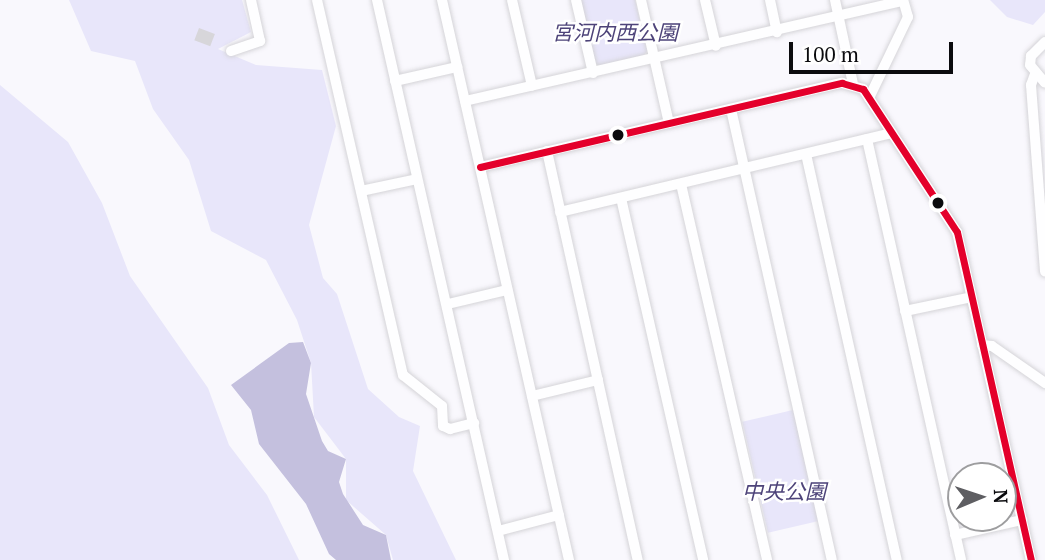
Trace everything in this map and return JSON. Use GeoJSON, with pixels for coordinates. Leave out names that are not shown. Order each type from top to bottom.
{"type":"FeatureCollection","features":[{"type":"Feature","properties":{"kind":"street"},"geometry":{"type":"LineString","coordinates":[[231,51],[260,41],[251,0]]}},
{"type":"Feature","properties":{"kind":"street"},"geometry":{"type":"LineString","coordinates":[[317,0],[403,375],[442,405],[443,426],[450,429],[474,423]]}},
{"type":"Feature","properties":{"kind":"street"},"geometry":{"type":"LineString","coordinates":[[377,0],[504,560]]}},
{"type":"Feature","properties":{"kind":"street"},"geometry":{"type":"LineString","coordinates":[[442,0],[569,560]]}},
{"type":"Feature","properties":{"kind":"street"},"geometry":{"type":"LineString","coordinates":[[512,0],[532,86]]}},
{"type":"Feature","properties":{"kind":"street"},"geometry":{"type":"LineString","coordinates":[[576,0],[593,72]]}},
{"type":"Feature","properties":{"kind":"street"},"geometry":{"type":"LineString","coordinates":[[641,0],[669,123]]}},
{"type":"Feature","properties":{"kind":"street"},"geometry":{"type":"LineString","coordinates":[[705,0],[716,46]]}},
{"type":"Feature","properties":{"kind":"street"},"geometry":{"type":"LineString","coordinates":[[770,0],[777,32]]}},
{"type":"Feature","properties":{"kind":"street"},"geometry":{"type":"LineString","coordinates":[[835,0],[853,84],[869,98],[957,232],[1031,560]]}},
{"type":"Feature","properties":{"kind":"street"},"geometry":{"type":"LineString","coordinates":[[465,101],[839,18],[903,1],[908,17],[869,98]]}},
{"type":"Feature","properties":{"kind":"street"},"geometry":{"type":"LineString","coordinates":[[1045,41],[1031,55],[1035,74],[1031,85],[1045,271]]}},
{"type":"Feature","properties":{"kind":"street"},"geometry":{"type":"LineString","coordinates":[[395,81],[457,67]]}},
{"type":"Feature","properties":{"kind":"street"},"geometry":{"type":"LineString","coordinates":[[1035,74],[1045,83]]}},
{"type":"Feature","properties":{"kind":"street"},"geometry":{"type":"LineString","coordinates":[[480,167],[853,84]]}},
{"type":"Feature","properties":{"kind":"street"},"geometry":{"type":"LineString","coordinates":[[731,109],[832,560]]}},
{"type":"Feature","properties":{"kind":"street"},"geometry":{"type":"LineString","coordinates":[[560,212],[892,133]]}},
{"type":"Feature","properties":{"kind":"street"},"geometry":{"type":"LineString","coordinates":[[867,139],[961,560]]}},
{"type":"Feature","properties":{"kind":"street"},"geometry":{"type":"LineString","coordinates":[[547,151],[638,560]]}},
{"type":"Feature","properties":{"kind":"street"},"geometry":{"type":"LineString","coordinates":[[806,154],[897,560]]}},
{"type":"Feature","properties":{"kind":"street"},"geometry":{"type":"LineString","coordinates":[[361,191],[417,179]]}},
{"type":"Feature","properties":{"kind":"street"},"geometry":{"type":"LineString","coordinates":[[681,184],[767,560]]}},
{"type":"Feature","properties":{"kind":"street"},"geometry":{"type":"LineString","coordinates":[[621,198],[704,560]]}},
{"type":"Feature","properties":{"kind":"street"},"geometry":{"type":"LineString","coordinates":[[448,304],[508,290]]}},
{"type":"Feature","properties":{"kind":"street"},"geometry":{"type":"LineString","coordinates":[[905,311],[972,297]]}},
{"type":"Feature","properties":{"kind":"street"},"geometry":{"type":"LineString","coordinates":[[982,345],[992,346],[1045,383]]}},
{"type":"Feature","properties":{"kind":"street"},"geometry":{"type":"LineString","coordinates":[[531,396],[598,380]]}},
{"type":"Feature","properties":{"kind":"street"},"geometry":{"type":"LineString","coordinates":[[498,530],[559,515]]}},
{"type":"Feature","properties":{"kind":"street"},"geometry":{"type":"LineString","coordinates":[[955,535],[1022,520]]}},
{"type":"Feature","properties":{"kind":"green space"},"geometry":{"type":"Polygon","coordinates":[[[69,0],[242,0],[251,32],[218,49],[256,65],[322,70],[336,126],[309,225],[323,278],[337,294],[368,389],[399,417],[420,426],[413,471],[456,560],[393,560],[386,535],[346,500],[346,459],[314,417],[311,363],[297,320],[266,260],[211,231],[189,160],[153,109],[135,61],[91,51],[69,0]]]}},
{"type":"Feature","properties":{"kind":"green space","name":"宮河内西公園"},"geometry":{"type":"Polygon","coordinates":[[[581,0],[635,0],[647,51],[642,58],[601,67],[594,62],[581,0]]]}},
{"type":"Feature","properties":{"kind":"green space"},"geometry":{"type":"Polygon","coordinates":[[[990,0],[1045,0],[1045,12],[1033,25],[1007,17],[990,0]]]}},
{"type":"Feature","properties":{"kind":"green space"},"geometry":{"type":"Polygon","coordinates":[[[0,85],[68,142],[102,203],[130,276],[208,388],[229,445],[267,495],[299,560],[0,560],[0,85]]]}},
{"type":"Feature","properties":{"kind":"green space","name":"中央公園"},"geometry":{"type":"Polygon","coordinates":[[[793,410],[819,521],[768,533],[742,422],[793,410]]]}},
{"type":"Feature","properties":{"kind":"shaded area"},"geometry":{"type":"Polygon","coordinates":[[[303,342],[311,363],[306,394],[322,441],[328,451],[346,459],[339,482],[343,494],[363,525],[386,535],[391,560],[336,560],[329,554],[306,504],[259,444],[251,410],[231,385],[289,343],[303,342]]]}},
{"type":"Feature","properties":{"kind":"building"},"geometry":{"type":"Polygon","coordinates":[[[199,28],[215,34],[210,46],[194,40],[199,28]]]}},
{"type":"Feature","properties":{"kind":"transit line"},"geometry":{"type":"LineString","coordinates":[[480,167],[842,83],[863,89],[957,232],[1031,560]]}}]}
